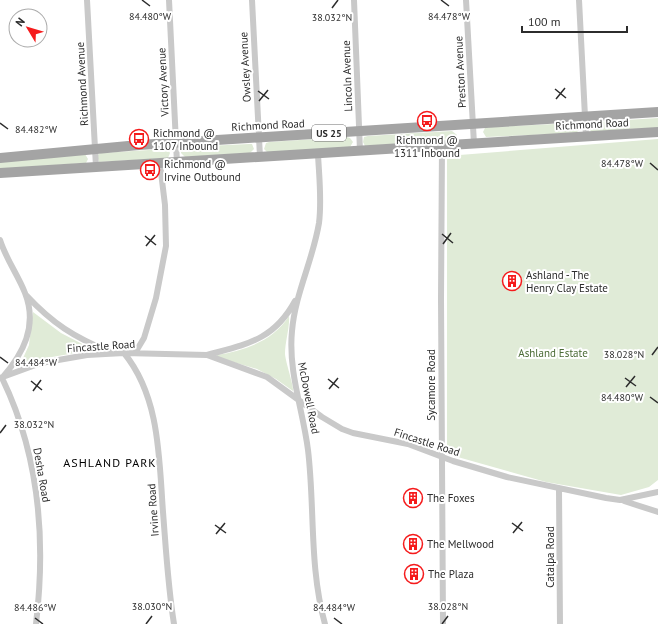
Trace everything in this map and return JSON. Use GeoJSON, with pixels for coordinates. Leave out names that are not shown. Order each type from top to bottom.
{"type":"FeatureCollection","features":[{"type":"Feature","properties":{"kind":"main road","name":"Richmond Road"},"geometry":{"type":"LineString","coordinates":[[0,158],[95,148],[658,112]]}},
{"type":"Feature","properties":{"kind":"main road","name":"Richmond Road"},"geometry":{"type":"LineString","coordinates":[[0,173],[658,132]]}},
{"type":"Feature","properties":{"kind":"street","name":"Richmond Avenue"},"geometry":{"type":"LineString","coordinates":[[87,0],[96,167]]}},
{"type":"Feature","properties":{"kind":"street","name":"Victory Avenue"},"geometry":{"type":"LineString","coordinates":[[169,0],[177,163]]}},
{"type":"Feature","properties":{"kind":"street","name":"Owsley Avenue"},"geometry":{"type":"LineString","coordinates":[[252,0],[260,157]]}},
{"type":"Feature","properties":{"kind":"street","name":"Lincoln Avenue"},"geometry":{"type":"LineString","coordinates":[[354,0],[360,150]]}},
{"type":"Feature","properties":{"kind":"street","name":"Preston Avenue"},"geometry":{"type":"LineString","coordinates":[[466,0],[474,144]]}},
{"type":"Feature","properties":{"kind":"street"},"geometry":{"type":"LineString","coordinates":[[579,0],[586,136]]}},
{"type":"Feature","properties":{"kind":"street","name":"Sycamore Road"},"geometry":{"type":"LineString","coordinates":[[442,146],[440,299],[443,624]]}},
{"type":"Feature","properties":{"kind":"street","name":"McDowell Road"},"geometry":{"type":"LineString","coordinates":[[318,154],[320,201],[319,223],[299,294],[292,330],[290,354],[300,401],[311,481],[314,567],[325,624]]}},
{"type":"Feature","properties":{"kind":"street"},"geometry":{"type":"LineString","coordinates":[[134,353],[144,338],[156,298],[166,246],[166,205],[160,164]]}},
{"type":"Feature","properties":{"kind":"street"},"geometry":{"type":"LineString","coordinates":[[0,240],[5,255],[25,294],[30,313],[29,332],[26,343],[14,364],[1,378]]}},
{"type":"Feature","properties":{"kind":"street"},"geometry":{"type":"LineString","coordinates":[[25,294],[48,317],[68,332],[113,353]]}},
{"type":"Feature","properties":{"kind":"street","name":"Fincastle Road"},"geometry":{"type":"LineString","coordinates":[[1,378],[41,363],[60,359],[113,353],[207,355],[244,345],[269,333],[287,315],[299,294]]}},
{"type":"Feature","properties":{"kind":"street","name":"Irvine Road"},"geometry":{"type":"LineString","coordinates":[[124,353],[138,373],[143,385],[150,404],[157,437],[167,565],[174,624]]}},
{"type":"Feature","properties":{"kind":"street","name":"Fincastle Road"},"geometry":{"type":"LineString","coordinates":[[207,355],[266,377],[342,429],[364,436],[408,444],[488,472],[559,489],[620,500],[658,492]]}},
{"type":"Feature","properties":{"kind":"street","name":"Desha Road"},"geometry":{"type":"LineString","coordinates":[[1,378],[24,430],[35,484],[39,516],[40,569],[36,624]]}},
{"type":"Feature","properties":{"kind":"street"},"geometry":{"type":"LineString","coordinates":[[641,496],[658,487]]}},
{"type":"Feature","properties":{"kind":"street","name":"Catalpa Road"},"geometry":{"type":"LineString","coordinates":[[559,489],[560,624]]}},
{"type":"Feature","properties":{"kind":"street"},"geometry":{"type":"LineString","coordinates":[[620,500],[658,512]]}},
{"type":"Feature","properties":{"kind":"green space"},"geometry":{"type":"Polygon","coordinates":[[[658,118],[658,128],[592,132],[588,128],[594,122],[658,118]]]}},
{"type":"Feature","properties":{"kind":"green space"},"geometry":{"type":"Polygon","coordinates":[[[576,123],[579,130],[576,133],[486,137],[483,132],[485,128],[491,127],[576,123]]]}},
{"type":"Feature","properties":{"kind":"green space"},"geometry":{"type":"Polygon","coordinates":[[[452,131],[457,135],[455,140],[365,146],[363,142],[364,137],[368,136],[452,131]]]}},
{"type":"Feature","properties":{"kind":"green space"},"geometry":{"type":"Polygon","coordinates":[[[347,137],[353,142],[350,147],[268,153],[264,149],[266,143],[269,142],[347,137]]]}},
{"type":"Feature","properties":{"kind":"green space","name":"Ashland Estate"},"geometry":{"type":"Polygon","coordinates":[[[658,139],[658,480],[649,487],[621,495],[546,482],[447,454],[447,156],[658,139]]]}},
{"type":"Feature","properties":{"kind":"green space"},"geometry":{"type":"Polygon","coordinates":[[[252,144],[254,149],[250,153],[185,157],[181,153],[185,147],[252,144]]]}},
{"type":"Feature","properties":{"kind":"green space"},"geometry":{"type":"Polygon","coordinates":[[[168,149],[170,153],[168,158],[99,162],[97,155],[101,153],[168,149]]]}},
{"type":"Feature","properties":{"kind":"green space"},"geometry":{"type":"Polygon","coordinates":[[[85,154],[88,159],[86,163],[0,169],[0,162],[85,154]]]}},
{"type":"Feature","properties":{"kind":"green space"},"geometry":{"type":"Polygon","coordinates":[[[33,312],[61,333],[88,347],[87,351],[52,357],[19,367],[29,345],[33,312]]]}},
{"type":"Feature","properties":{"kind":"green space"},"geometry":{"type":"Polygon","coordinates":[[[289,316],[285,354],[293,391],[276,379],[257,369],[216,357],[217,355],[248,347],[267,338],[283,325],[289,316]]]}},
{"type":"Feature","properties":{"kind":"place","name":"Richmond @ 1311 Inbound"},"geometry":{"type":"Point","coordinates":[427,121]}},
{"type":"Feature","properties":{"kind":"place","name":"Richmond @ 1107 Inbound"},"geometry":{"type":"Point","coordinates":[139,139]}},
{"type":"Feature","properties":{"kind":"place","name":"Richmond @ Irvine Outbound"},"geometry":{"type":"Point","coordinates":[150,170]}},
{"type":"Feature","properties":{"kind":"place","name":"Ashland - The Henry Clay Estate"},"geometry":{"type":"Point","coordinates":[512,281]}},
{"type":"Feature","properties":{"kind":"place","name":"The Foxes"},"geometry":{"type":"Point","coordinates":[413,498]}},
{"type":"Feature","properties":{"kind":"place","name":"The Mellwood"},"geometry":{"type":"Point","coordinates":[413,544]}},
{"type":"Feature","properties":{"kind":"place","name":"The Plaza"},"geometry":{"type":"Point","coordinates":[414,574]}},
{"type":"Feature","properties":{"kind":"district","name":"ASHLAND PARK"},"geometry":{"type":"Point","coordinates":[110,463]}}]}
